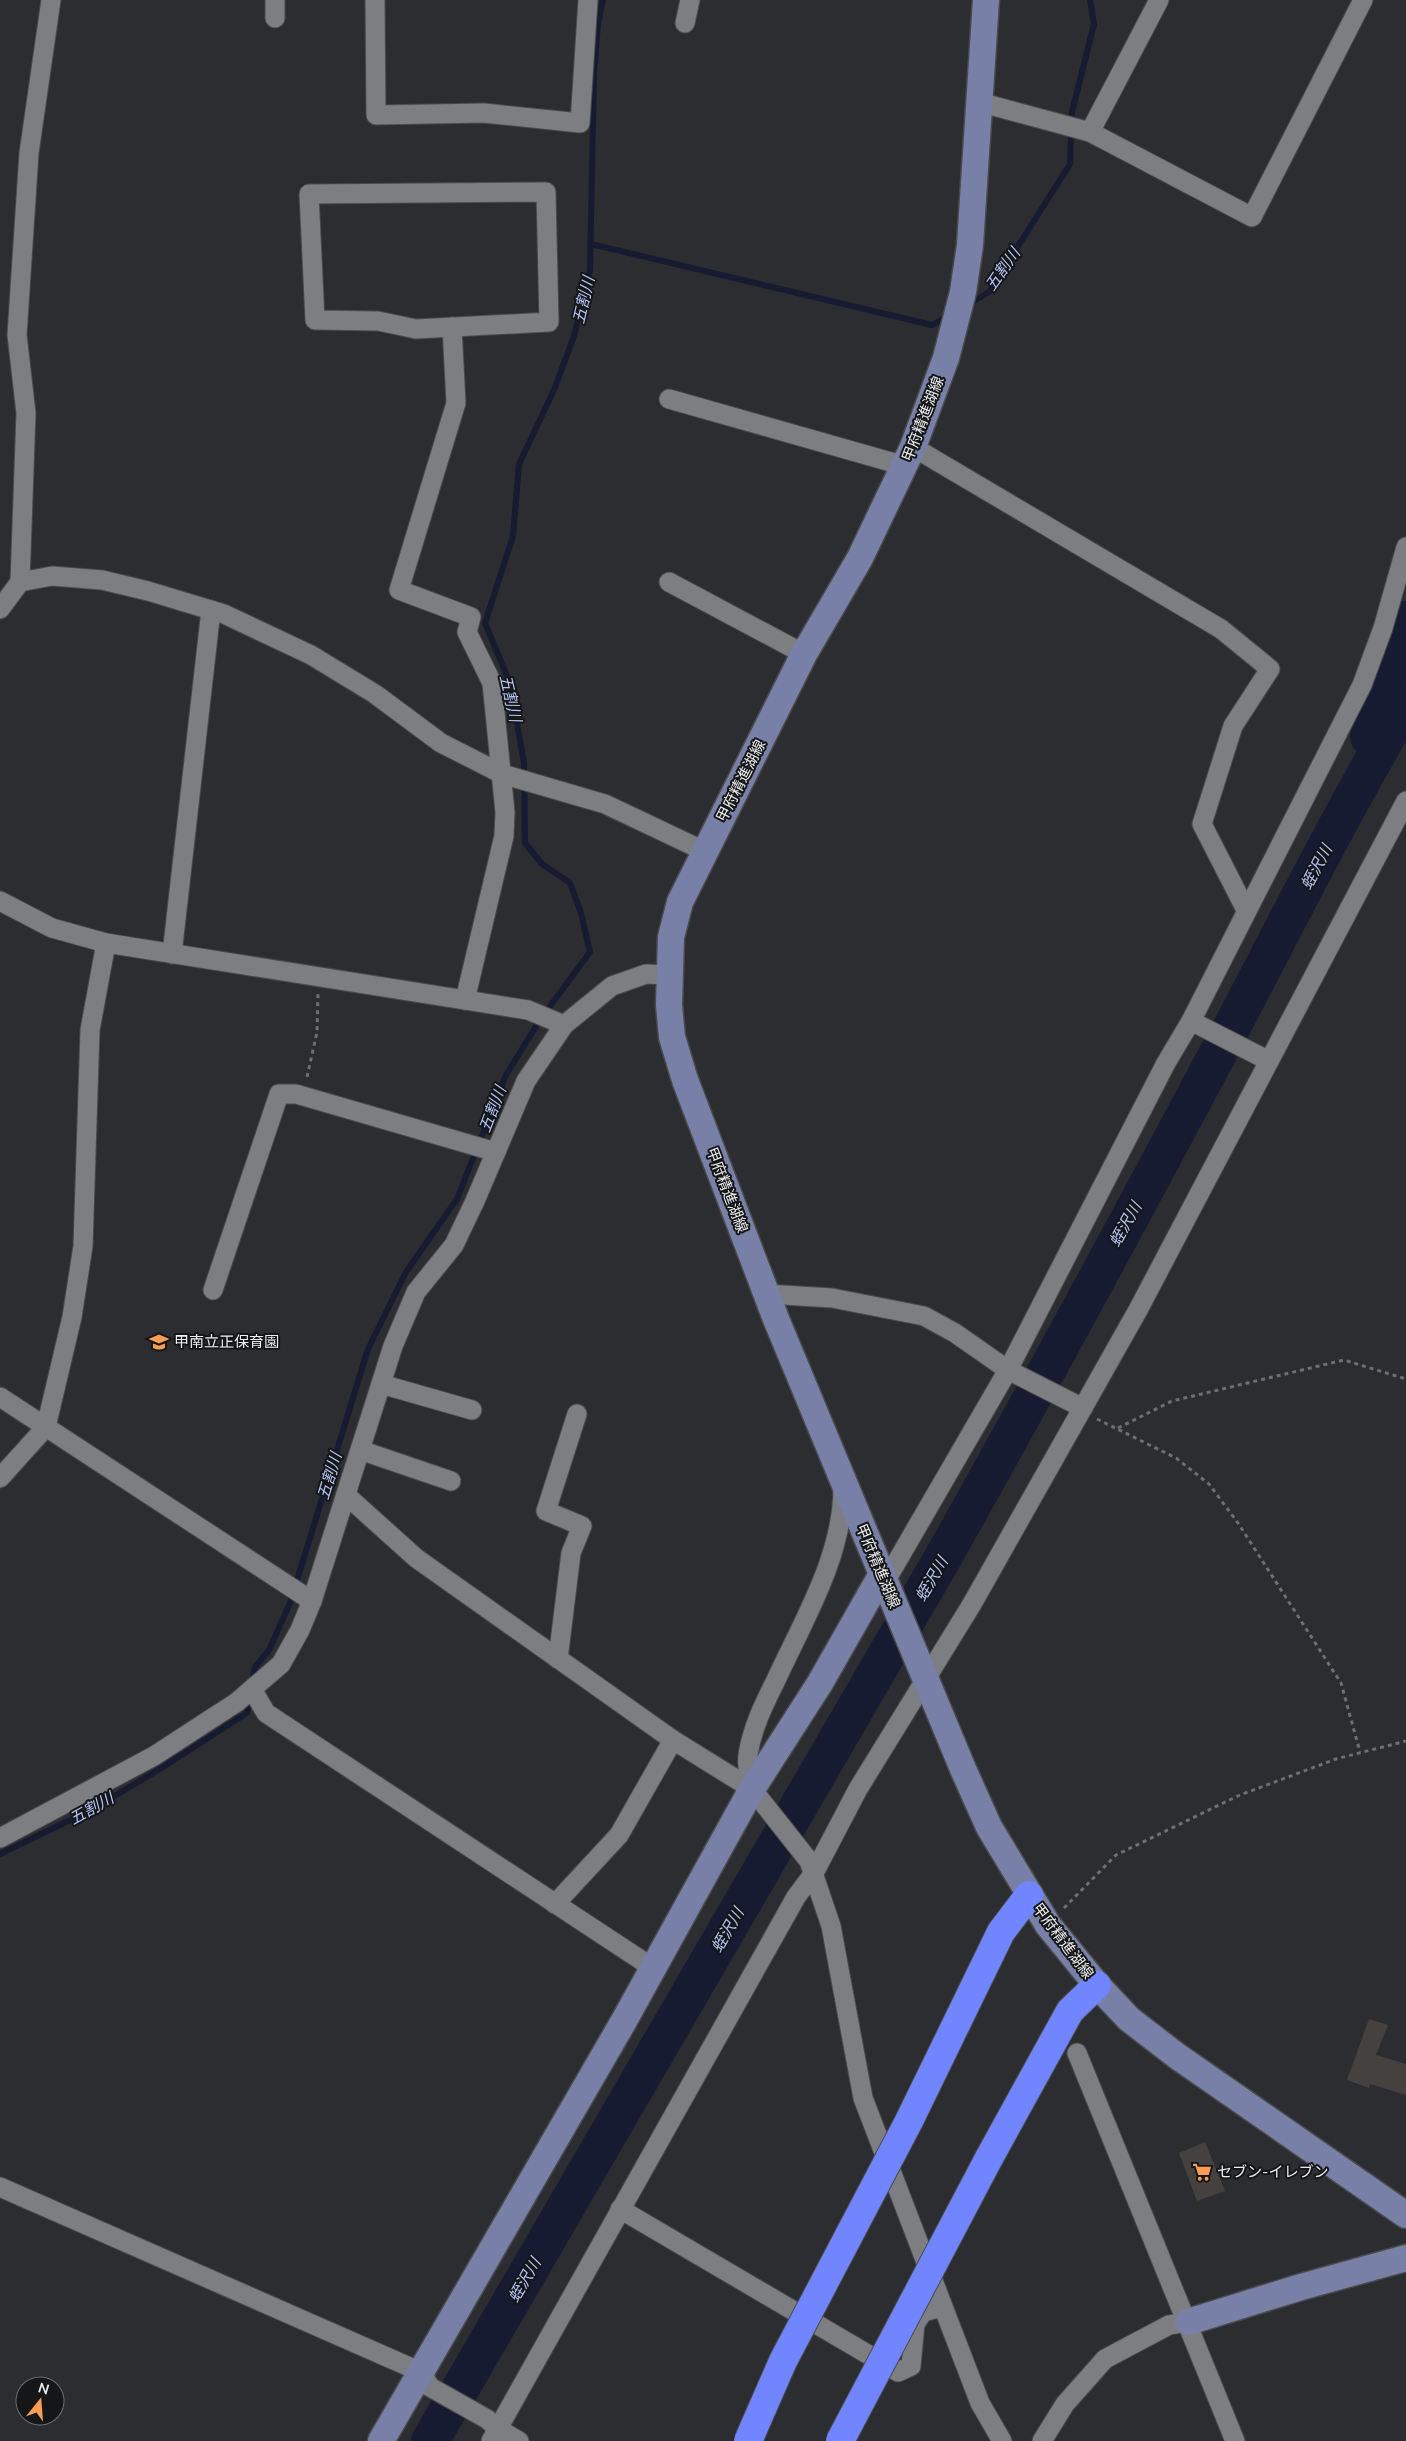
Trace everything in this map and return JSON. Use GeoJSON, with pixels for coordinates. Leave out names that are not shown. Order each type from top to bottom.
{"type":"FeatureCollection","features":[{"type":"Feature","properties":{"kind":"highway"},"geometry":{"type":"LineString","coordinates":[[748,2441],[784,2361],[910,2121],[1001,1932],[1029,1895]]}},
{"type":"Feature","properties":{"kind":"highway"},"geometry":{"type":"LineString","coordinates":[[840,2441],[989,2158],[1070,2011],[1097,1985]]}},
{"type":"Feature","properties":{"kind":"main road","name":"甲府精進湖線"},"geometry":{"type":"LineString","coordinates":[[986,0],[970,245],[964,292],[946,358],[909,456],[860,558],[804,654],[680,902],[671,936],[669,975],[672,1037],[685,1080],[767,1294],[843,1483],[990,1827],[1029,1895],[1048,1924],[1097,1985],[1129,2019],[1177,2056],[1406,2215]]}},
{"type":"Feature","properties":{"kind":"main road"},"geometry":{"type":"LineString","coordinates":[[382,2441],[425,2380],[653,1968],[820,1683],[885,1582]]}},
{"type":"Feature","properties":{"kind":"main road"},"geometry":{"type":"LineString","coordinates":[[1188,2322],[1301,2287],[1406,2258]]}},
{"type":"Feature","properties":{"kind":"street"},"geometry":{"type":"LineString","coordinates":[[0,609],[20,582],[26,413],[17,336],[29,153],[51,0]]}},
{"type":"Feature","properties":{"kind":"street"},"geometry":{"type":"LineString","coordinates":[[375,0],[376,115],[484,113],[580,123],[588,0]]}},
{"type":"Feature","properties":{"kind":"street"},"geometry":{"type":"LineString","coordinates":[[685,23],[690,0]]}},
{"type":"Feature","properties":{"kind":"street"},"geometry":{"type":"LineString","coordinates":[[1088,131],[1159,0]]}},
{"type":"Feature","properties":{"kind":"street"},"geometry":{"type":"LineString","coordinates":[[979,102],[1088,131],[1252,217],[1363,0]]}},
{"type":"Feature","properties":{"kind":"street"},"geometry":{"type":"LineString","coordinates":[[546,192],[549,322],[452,326],[416,328],[378,321],[315,320],[308,194],[546,192]]}},
{"type":"Feature","properties":{"kind":"street"},"geometry":{"type":"LineString","coordinates":[[452,326],[456,403],[399,590],[471,617],[467,632],[492,683],[502,774],[504,836],[465,1000]]}},
{"type":"Feature","properties":{"kind":"street"},"geometry":{"type":"LineString","coordinates":[[670,399],[909,456],[1221,629],[1270,669],[1233,726],[1202,824],[1246,910]]}},
{"type":"Feature","properties":{"kind":"street"},"geometry":{"type":"LineString","coordinates":[[885,1582],[1011,1371],[1166,1063],[1195,1023],[1246,910],[1362,685],[1383,628],[1406,547]]}},
{"type":"Feature","properties":{"kind":"street"},"geometry":{"type":"LineString","coordinates":[[20,582],[52,576],[102,580],[148,591],[211,610],[311,655],[375,694],[441,743],[502,774],[605,804],[704,851]]}},
{"type":"Feature","properties":{"kind":"street"},"geometry":{"type":"LineString","coordinates":[[669,582],[804,654]]}},
{"type":"Feature","properties":{"kind":"street"},"geometry":{"type":"LineString","coordinates":[[172,954],[211,610]]}},
{"type":"Feature","properties":{"kind":"street"},"geometry":{"type":"LineString","coordinates":[[492,2430],[620,2209],[796,1897],[811,1867],[924,1675],[972,1604],[1078,1405],[1138,1310],[1262,1057],[1404,814]]}},
{"type":"Feature","properties":{"kind":"street"},"geometry":{"type":"LineString","coordinates":[[0,902],[52,928],[106,943],[528,1010],[564,1025]]}},
{"type":"Feature","properties":{"kind":"street"},"geometry":{"type":"LineString","coordinates":[[0,1478],[46,1427],[72,1317],[83,1246],[90,1030],[106,943]]}},
{"type":"Feature","properties":{"kind":"street"},"geometry":{"type":"LineString","coordinates":[[0,1838],[154,1756],[237,1702],[281,1664],[300,1630],[312,1601],[393,1346],[416,1292],[454,1245],[526,1081],[564,1025],[612,986],[646,974],[669,975]]}},
{"type":"Feature","properties":{"kind":"street"},"geometry":{"type":"LineString","coordinates":[[1195,1023],[1262,1057]]}},
{"type":"Feature","properties":{"kind":"street"},"geometry":{"type":"LineString","coordinates":[[213,1290],[279,1094],[302,1096],[496,1152]]}},
{"type":"Feature","properties":{"kind":"street"},"geometry":{"type":"LineString","coordinates":[[767,1294],[832,1298],[924,1316],[955,1333],[1011,1371],[1078,1405]]}},
{"type":"Feature","properties":{"kind":"street"},"geometry":{"type":"LineString","coordinates":[[381,1384],[472,1410]]}},
{"type":"Feature","properties":{"kind":"street"},"geometry":{"type":"LineString","coordinates":[[0,1397],[312,1601]]}},
{"type":"Feature","properties":{"kind":"street"},"geometry":{"type":"LineString","coordinates":[[558,1658],[571,1553],[582,1526],[546,1511],[577,1414]]}},
{"type":"Feature","properties":{"kind":"street"},"geometry":{"type":"LineString","coordinates":[[360,1450],[451,1481]]}},
{"type":"Feature","properties":{"kind":"street"},"geometry":{"type":"LineString","coordinates":[[756,1795],[747,1757],[757,1719],[818,1590],[835,1547],[843,1508],[843,1483]]}},
{"type":"Feature","properties":{"kind":"street"},"geometry":{"type":"LineString","coordinates":[[346,1495],[416,1558],[673,1740],[756,1795],[811,1867],[831,1926],[863,2098],[980,2402],[1002,2441]]}},
{"type":"Feature","properties":{"kind":"street"},"geometry":{"type":"LineString","coordinates":[[252,1689],[266,1713],[653,1968]]}},
{"type":"Feature","properties":{"kind":"street"},"geometry":{"type":"LineString","coordinates":[[555,1904],[618,1835],[673,1740]]}},
{"type":"Feature","properties":{"kind":"street"},"geometry":{"type":"LineString","coordinates":[[1077,2053],[1235,2441]]}},
{"type":"Feature","properties":{"kind":"street"},"geometry":{"type":"LineString","coordinates":[[0,2187],[425,2380],[492,2430],[519,2441]]}},
{"type":"Feature","properties":{"kind":"street"},"geometry":{"type":"LineString","coordinates":[[620,2209],[898,2372],[911,2366],[915,2324],[923,2312],[942,2307]]}},
{"type":"Feature","properties":{"kind":"street"},"geometry":{"type":"LineString","coordinates":[[1042,2441],[1065,2404],[1105,2359],[1169,2326],[1188,2322]]}},
{"type":"Feature","properties":{"kind":"path"},"geometry":{"type":"LineString","coordinates":[[302,1096],[317,1032],[319,976]]}},
{"type":"Feature","properties":{"kind":"path"},"geometry":{"type":"LineString","coordinates":[[1117,1428],[1172,1400],[1344,1360],[1406,1379]]}},
{"type":"Feature","properties":{"kind":"path"},"geometry":{"type":"LineString","coordinates":[[1078,1405],[1095,1418],[1176,1458],[1209,1484],[1238,1522],[1341,1683],[1360,1752]]}},
{"type":"Feature","properties":{"kind":"path"},"geometry":{"type":"LineString","coordinates":[[1048,1924],[1116,1855],[1240,1796],[1360,1752],[1406,1741]]}},
{"type":"Feature","properties":{"kind":"building"},"geometry":{"type":"Polygon","coordinates":[[[1369,2019],[1388,2025],[1376,2055],[1406,2064],[1406,2095],[1370,2084],[1369,2088],[1347,2080],[1369,2019]]]}},
{"type":"Feature","properties":{"kind":"building","name":"セブン-イレブン"},"geometry":{"type":"Polygon","coordinates":[[[1205,2142],[1225,2191],[1197,2201],[1179,2153],[1205,2142]]]}},
{"type":"Feature","properties":{"kind":"waterway","name":"五割川"},"geometry":{"type":"LineString","coordinates":[[252,1683],[255,1667],[269,1650],[290,1603],[368,1349],[406,1272],[457,1199],[506,1075],[540,1020],[590,952],[581,913],[570,883],[542,864],[525,843],[524,763],[510,683],[485,623],[513,536],[519,464],[554,390],[574,336],[590,270],[594,74],[598,23],[603,0]]}},
{"type":"Feature","properties":{"kind":"waterway","name":"五割川"},"geometry":{"type":"LineString","coordinates":[[967,305],[989,292],[1070,164],[1072,112],[1094,24],[1090,0]]}},
{"type":"Feature","properties":{"kind":"waterway","name":"五割川"},"geometry":{"type":"LineString","coordinates":[[591,244],[932,325],[948,316]]}},
{"type":"Feature","properties":{"kind":"waterway"},"geometry":{"type":"LineString","coordinates":[[1369,737],[1406,620]]}},
{"type":"Feature","properties":{"kind":"waterway","name":"蛭沢川"},"geometry":{"type":"LineString","coordinates":[[430,2441],[941,1561],[1084,1302],[1336,829],[1406,704]]}},
{"type":"Feature","properties":{"kind":"waterway","name":"五割川"},"geometry":{"type":"LineString","coordinates":[[0,1854],[91,1810],[160,1769],[247,1713],[250,1698]]}},
{"type":"Feature","properties":{"kind":"place","name":"甲南立正保育園"},"geometry":{"type":"Point","coordinates":[159,1342]}},
{"type":"Feature","properties":{"kind":"place","name":"セブン-イレブン"},"geometry":{"type":"Point","coordinates":[1202,2172]}}]}
